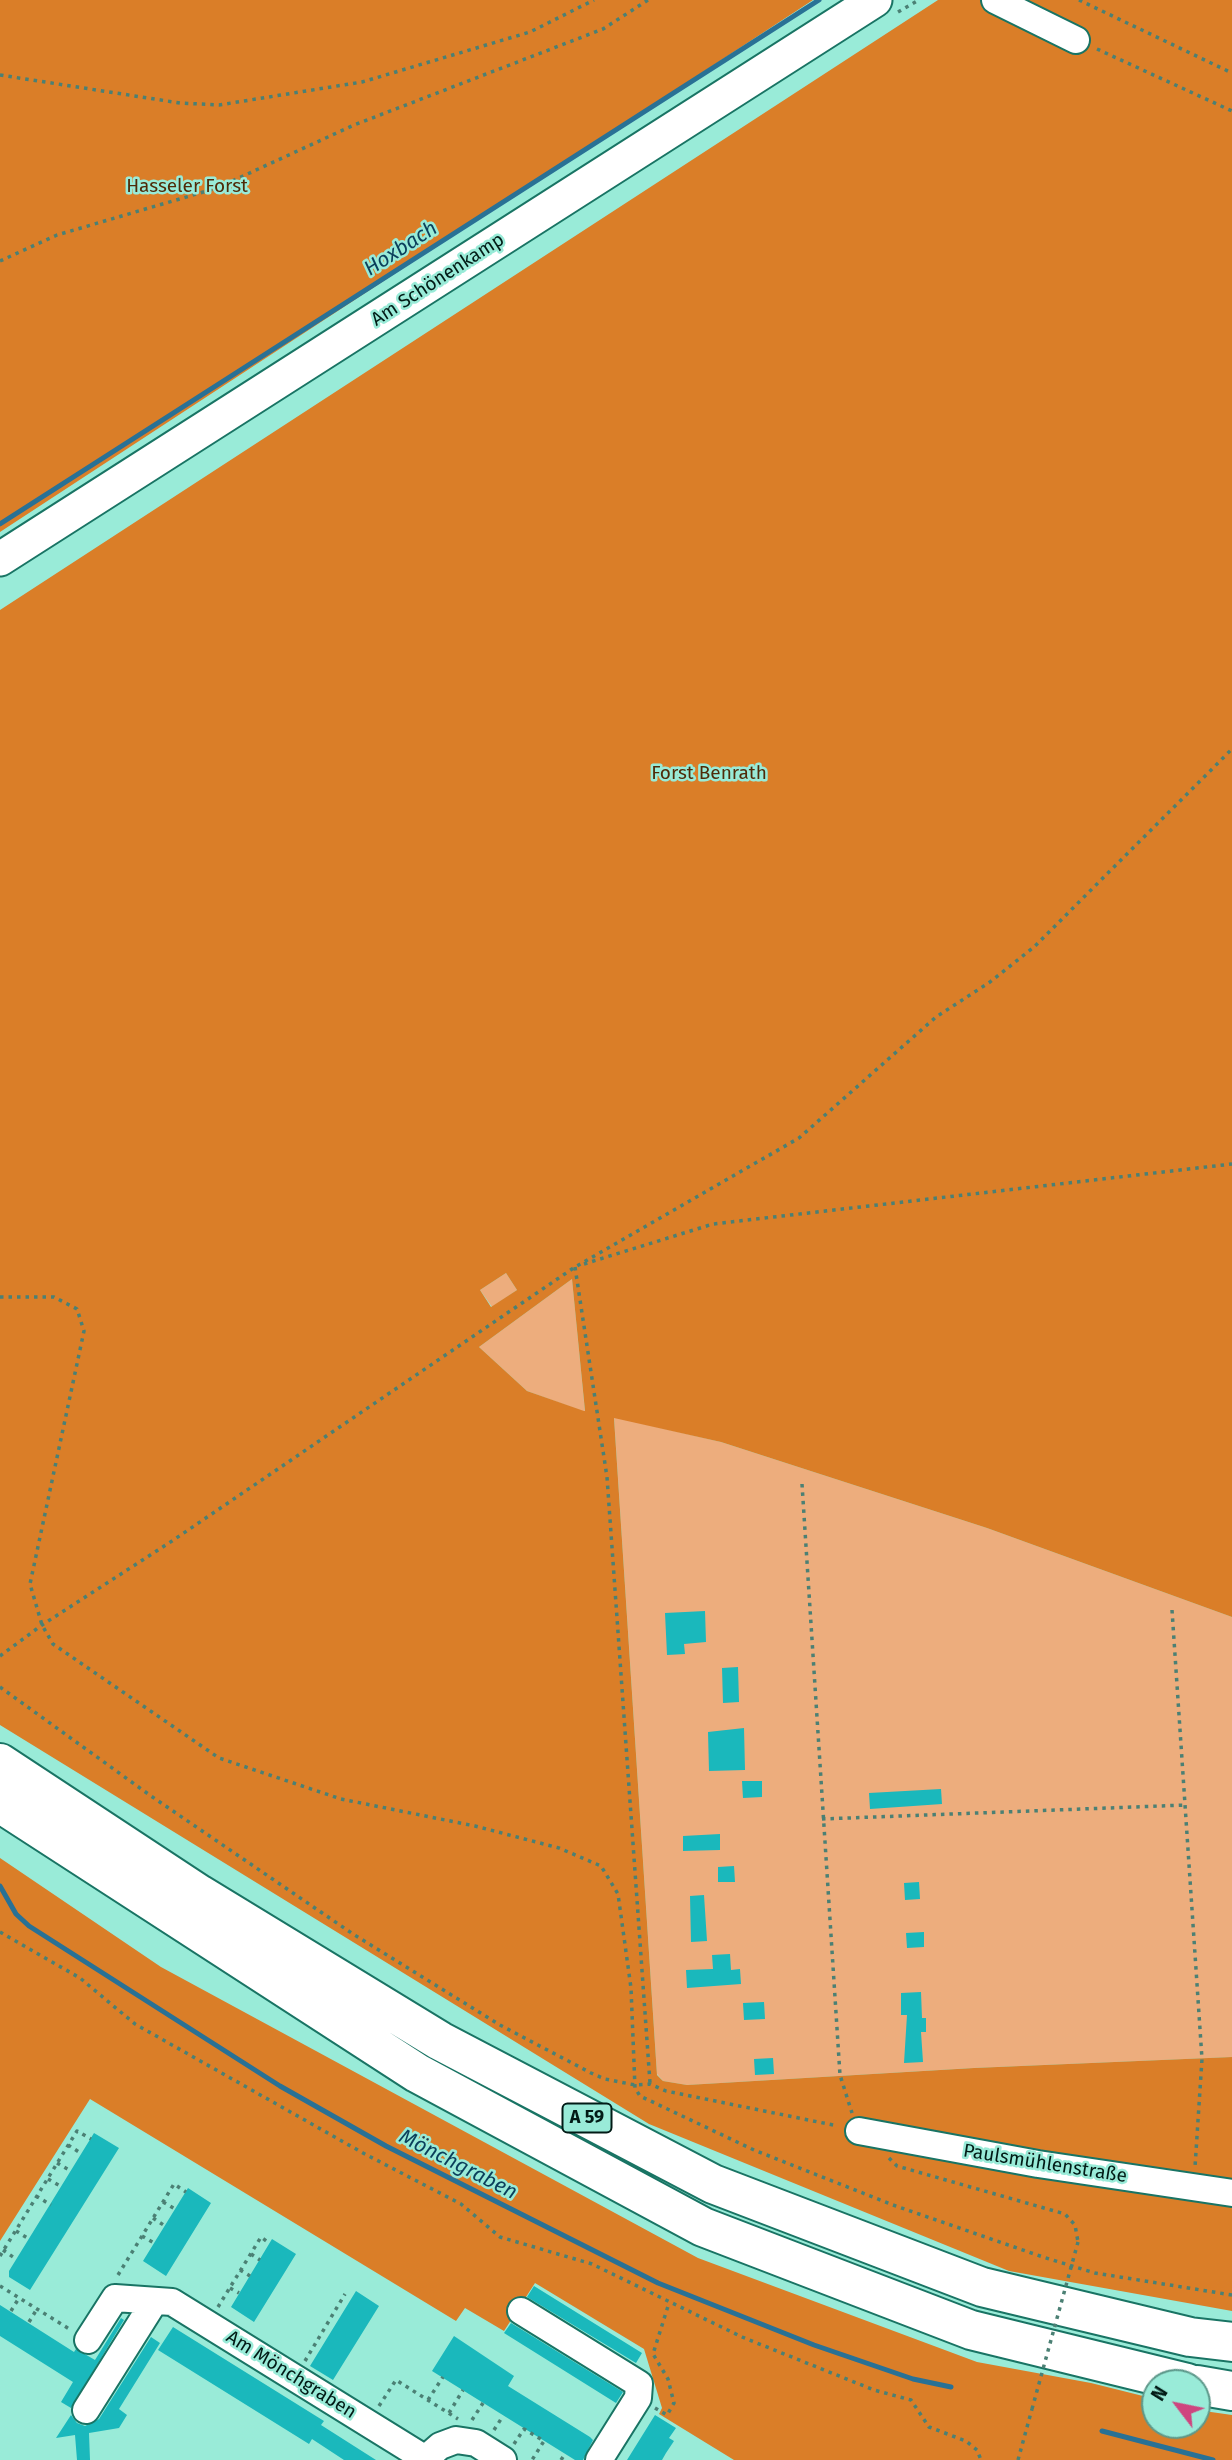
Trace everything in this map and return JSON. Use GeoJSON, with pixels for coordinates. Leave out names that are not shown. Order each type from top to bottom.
{"type":"FeatureCollection","features":[{"type":"Feature","properties":{"kind":"highway","name":"A 59"},"geometry":{"type":"LineString","coordinates":[[0,1763],[199,1895],[439,2041],[713,2184],[982,2287],[1190,2337],[1232,2342]]}},
{"type":"Feature","properties":{"kind":"highway","name":"A 59"},"geometry":{"type":"LineString","coordinates":[[0,1803],[416,2073],[703,2227],[971,2330],[1141,2372]]}},
{"type":"Feature","properties":{"kind":"highway"},"geometry":{"type":"LineString","coordinates":[[1211,2387],[1232,2391]]}},
{"type":"Feature","properties":{"kind":"main road","name":"Am Schönenkamp"},"geometry":{"type":"LineString","coordinates":[[0,559],[875,0]]}},
{"type":"Feature","properties":{"kind":"street"},"geometry":{"type":"LineString","coordinates":[[995,0],[1076,40]]}},
{"type":"Feature","properties":{"kind":"street","name":"Paulsmühlenstraße"},"geometry":{"type":"LineString","coordinates":[[859,2131],[1051,2166],[1232,2193]]}},
{"type":"Feature","properties":{"kind":"street","name":"Am Mönchgraben"},"geometry":{"type":"LineString","coordinates":[[107,2310],[115,2298],[172,2302],[369,2422],[424,2459],[440,2446],[456,2440],[501,2449]]}},
{"type":"Feature","properties":{"kind":"street"},"geometry":{"type":"LineString","coordinates":[[86,2410],[154,2302]]}},
{"type":"Feature","properties":{"kind":"street"},"geometry":{"type":"LineString","coordinates":[[88,2340],[107,2310]]}},
{"type":"Feature","properties":{"kind":"street"},"geometry":{"type":"LineString","coordinates":[[521,2311],[638,2391],[600,2460]]}},
{"type":"Feature","properties":{"kind":"path"},"geometry":{"type":"LineString","coordinates":[[0,75],[180,103],[219,105],[362,82],[530,32],[594,0]]}},
{"type":"Feature","properties":{"kind":"path"},"geometry":{"type":"LineString","coordinates":[[0,261],[57,235],[216,188],[354,125],[603,29],[648,0]]}},
{"type":"Feature","properties":{"kind":"path"},"geometry":{"type":"LineString","coordinates":[[1079,0],[1232,74]]}},
{"type":"Feature","properties":{"kind":"path"},"geometry":{"type":"LineString","coordinates":[[1076,40],[1232,111]]}},
{"type":"Feature","properties":{"kind":"path"},"geometry":{"type":"LineString","coordinates":[[0,1656],[42,1625],[172,1541],[575,1267],[799,1138],[936,1017],[990,982],[1034,947],[1232,749]]}},
{"type":"Feature","properties":{"kind":"path"},"geometry":{"type":"LineString","coordinates":[[575,1267],[713,1224],[1232,1164]]}},
{"type":"Feature","properties":{"kind":"path"},"geometry":{"type":"LineString","coordinates":[[575,1267],[607,1477],[650,2084]]}},
{"type":"Feature","properties":{"kind":"path"},"geometry":{"type":"LineString","coordinates":[[0,1297],[54,1297],[77,1309],[84,1331],[30,1584],[42,1625],[53,1644],[219,1758],[341,1798],[487,1829],[559,1848],[601,1866],[618,1894],[631,1988],[635,2085],[640,2096],[754,2150],[893,2205],[1095,2273],[1232,2295]]}},
{"type":"Feature","properties":{"kind":"path"},"geometry":{"type":"LineString","coordinates":[[802,1484],[840,2075],[859,2131]]}},
{"type":"Feature","properties":{"kind":"path"},"geometry":{"type":"LineString","coordinates":[[1172,1610],[1202,2059],[1194,2186]]}},
{"type":"Feature","properties":{"kind":"path"},"geometry":{"type":"LineString","coordinates":[[0,1687],[151,1796],[353,1934],[500,2025],[591,2073],[635,2085],[650,2084],[666,2091],[859,2131]]}},
{"type":"Feature","properties":{"kind":"path"},"geometry":{"type":"LineString","coordinates":[[822,1819],[1186,1805]]}},
{"type":"Feature","properties":{"kind":"path"},"geometry":{"type":"LineString","coordinates":[[0,1932],[80,1978],[135,2024],[352,2147],[461,2204],[500,2237],[592,2264],[754,2342],[874,2390],[911,2400],[929,2427],[966,2441],[977,2450],[981,2460]]}},
{"type":"Feature","properties":{"kind":"path"},"geometry":{"type":"LineString","coordinates":[[0,2256],[77,2131],[91,2139]]}},
{"type":"Feature","properties":{"kind":"path"},"geometry":{"type":"LineString","coordinates":[[68,2146],[82,2154]]}},
{"type":"Feature","properties":{"kind":"path"},"geometry":{"type":"LineString","coordinates":[[57,2163],[71,2171]]}},
{"type":"Feature","properties":{"kind":"path"},"geometry":{"type":"LineString","coordinates":[[925,2175],[1065,2214],[1075,2225],[1078,2242],[1018,2460]]}},
{"type":"Feature","properties":{"kind":"path"},"geometry":{"type":"LineString","coordinates":[[48,2179],[62,2187]]}},
{"type":"Feature","properties":{"kind":"path"},"geometry":{"type":"LineString","coordinates":[[107,2310],[100,2305],[174,2184],[186,2192]]}},
{"type":"Feature","properties":{"kind":"path"},"geometry":{"type":"LineString","coordinates":[[36,2196],[51,2205]]}},
{"type":"Feature","properties":{"kind":"path"},"geometry":{"type":"LineString","coordinates":[[163,2202],[175,2209]]}},
{"type":"Feature","properties":{"kind":"path"},"geometry":{"type":"LineString","coordinates":[[153,2218],[165,2226]]}},
{"type":"Feature","properties":{"kind":"path"},"geometry":{"type":"LineString","coordinates":[[16,2231],[29,2239]]}},
{"type":"Feature","properties":{"kind":"path"},"geometry":{"type":"LineString","coordinates":[[142,2236],[154,2243]]}},
{"type":"Feature","properties":{"kind":"path"},"geometry":{"type":"LineString","coordinates":[[207,2323],[261,2237],[269,2243]]}},
{"type":"Feature","properties":{"kind":"path"},"geometry":{"type":"LineString","coordinates":[[4,2250],[16,2259]]}},
{"type":"Feature","properties":{"kind":"path"},"geometry":{"type":"LineString","coordinates":[[251,2254],[260,2259]]}},
{"type":"Feature","properties":{"kind":"path"},"geometry":{"type":"LineString","coordinates":[[240,2270],[250,2276]]}},
{"type":"Feature","properties":{"kind":"path"},"geometry":{"type":"LineString","coordinates":[[230,2287],[239,2293]]}},
{"type":"Feature","properties":{"kind":"path"},"geometry":{"type":"LineString","coordinates":[[1,2289],[88,2340]]}},
{"type":"Feature","properties":{"kind":"path"},"geometry":{"type":"LineString","coordinates":[[295,2377],[345,2294]]}},
{"type":"Feature","properties":{"kind":"path"},"geometry":{"type":"LineString","coordinates":[[11,2311],[19,2298]]}},
{"type":"Feature","properties":{"kind":"path"},"geometry":{"type":"LineString","coordinates":[[638,2391],[667,2416],[674,2403],[668,2379],[653,2354],[669,2303]]}},
{"type":"Feature","properties":{"kind":"path"},"geometry":{"type":"LineString","coordinates":[[29,2322],[37,2309]]}},
{"type":"Feature","properties":{"kind":"path"},"geometry":{"type":"LineString","coordinates":[[428,2400],[443,2377]]}},
{"type":"Feature","properties":{"kind":"path"},"geometry":{"type":"LineString","coordinates":[[369,2422],[396,2380],[469,2425],[484,2403]]}},
{"type":"Feature","properties":{"kind":"path"},"geometry":{"type":"LineString","coordinates":[[449,2413],[463,2390]]}},
{"type":"Feature","properties":{"kind":"path"},"geometry":{"type":"LineString","coordinates":[[501,2449],[503,2416]]}},
{"type":"Feature","properties":{"kind":"path"},"geometry":{"type":"LineString","coordinates":[[501,2449],[524,2428],[544,2441],[532,2460]]}},
{"type":"Feature","properties":{"kind":"path"},"geometry":{"type":"LineString","coordinates":[[561,2460],[565,2454]]}},
{"type":"Feature","properties":{"kind":"shaded area"},"geometry":{"type":"Polygon","coordinates":[[[506,1273],[517,1290],[492,1307],[480,1290],[506,1273]]]}},
{"type":"Feature","properties":{"kind":"shaded area"},"geometry":{"type":"Polygon","coordinates":[[[572,1279],[585,1412],[527,1391],[479,1347],[572,1279]]]}},
{"type":"Feature","properties":{"kind":"shaded area"},"geometry":{"type":"Polygon","coordinates":[[[614,1417],[721,1442],[987,1528],[1232,1617],[1232,2057],[973,2068],[687,2085],[663,2081],[657,2074],[614,1417]]]}},
{"type":"Feature","properties":{"kind":"green space","name":"Hasseler Forst"},"geometry":{"type":"Polygon","coordinates":[[[0,0],[813,0],[0,532],[0,0]]]}},
{"type":"Feature","properties":{"kind":"green space","name":"Forst Benrath"},"geometry":{"type":"Polygon","coordinates":[[[938,0],[1232,0],[1232,1617],[987,1528],[721,1442],[614,1418],[657,2075],[663,2081],[687,2085],[974,2068],[1232,2057],[1232,2311],[1009,2271],[649,2124],[0,1725],[0,610],[938,0]],[[506,1273],[480,1290],[491,1307],[517,1290],[506,1273]],[[572,1279],[479,1347],[527,1391],[585,1411],[572,1279]]]}},
{"type":"Feature","properties":{"kind":"green space"},"geometry":{"type":"Polygon","coordinates":[[[0,1858],[161,1967],[698,2258],[977,2362],[1091,2383],[1141,2396],[1141,2439],[1211,2439],[1211,2412],[1232,2415],[1232,2460],[734,2460],[659,2414],[662,2408],[644,2349],[535,2283],[504,2331],[465,2308],[456,2321],[90,2099],[0,2241],[0,1858]]]}},
{"type":"Feature","properties":{"kind":"building"},"geometry":{"type":"Polygon","coordinates":[[[705,1611],[706,1642],[684,1644],[685,1654],[667,1655],[665,1613],[705,1611]]]}},
{"type":"Feature","properties":{"kind":"building"},"geometry":{"type":"Polygon","coordinates":[[[738,1667],[739,1702],[723,1703],[722,1668],[738,1667]]]}},
{"type":"Feature","properties":{"kind":"building"},"geometry":{"type":"Polygon","coordinates":[[[744,1728],[745,1770],[709,1771],[708,1732],[744,1728]]]}},
{"type":"Feature","properties":{"kind":"building"},"geometry":{"type":"Polygon","coordinates":[[[742,1781],[762,1781],[762,1797],[743,1798],[742,1781]]]}},
{"type":"Feature","properties":{"kind":"building"},"geometry":{"type":"Polygon","coordinates":[[[941,1789],[942,1804],[870,1809],[869,1793],[941,1789]]]}},
{"type":"Feature","properties":{"kind":"building"},"geometry":{"type":"Polygon","coordinates":[[[720,1834],[720,1850],[683,1851],[683,1836],[720,1834]]]}},
{"type":"Feature","properties":{"kind":"building"},"geometry":{"type":"Polygon","coordinates":[[[734,1866],[735,1882],[718,1882],[718,1867],[734,1866]]]}},
{"type":"Feature","properties":{"kind":"building"},"geometry":{"type":"Polygon","coordinates":[[[919,1882],[920,1899],[905,1900],[904,1883],[919,1882]]]}},
{"type":"Feature","properties":{"kind":"building"},"geometry":{"type":"Polygon","coordinates":[[[704,1895],[707,1941],[691,1942],[690,1896],[704,1895]]]}},
{"type":"Feature","properties":{"kind":"building"},"geometry":{"type":"Polygon","coordinates":[[[924,1932],[924,1947],[907,1948],[906,1933],[924,1932]]]}},
{"type":"Feature","properties":{"kind":"building"},"geometry":{"type":"Polygon","coordinates":[[[730,1954],[731,1970],[740,1969],[741,1984],[687,1988],[686,1970],[713,1969],[712,1955],[730,1954]]]}},
{"type":"Feature","properties":{"kind":"building"},"geometry":{"type":"Polygon","coordinates":[[[921,1992],[922,2018],[926,2018],[926,2032],[921,2032],[923,2062],[904,2063],[907,2015],[901,2015],[901,1993],[921,1992]]]}},
{"type":"Feature","properties":{"kind":"building"},"geometry":{"type":"Polygon","coordinates":[[[764,2002],[765,2019],[744,2020],[743,2003],[764,2002]]]}},
{"type":"Feature","properties":{"kind":"building"},"geometry":{"type":"Polygon","coordinates":[[[773,2058],[774,2074],[755,2075],[754,2059],[773,2058]]]}},
{"type":"Feature","properties":{"kind":"building"},"geometry":{"type":"Polygon","coordinates":[[[94,2133],[119,2148],[30,2290],[9,2277],[9,2271],[94,2133]]]}},
{"type":"Feature","properties":{"kind":"building"},"geometry":{"type":"Polygon","coordinates":[[[188,2188],[211,2203],[166,2276],[143,2261],[188,2188]]]}},
{"type":"Feature","properties":{"kind":"building"},"geometry":{"type":"Polygon","coordinates":[[[272,2239],[296,2254],[254,2322],[231,2307],[272,2239]]]}},
{"type":"Feature","properties":{"kind":"building"},"geometry":{"type":"Polygon","coordinates":[[[534,2286],[642,2353],[636,2363],[527,2297],[534,2286]]]}},
{"type":"Feature","properties":{"kind":"building"},"geometry":{"type":"Polygon","coordinates":[[[356,2291],[379,2306],[333,2380],[310,2366],[356,2291]]]}},
{"type":"Feature","properties":{"kind":"building"},"geometry":{"type":"Polygon","coordinates":[[[0,2305],[74,2352],[76,2349],[95,2360],[121,2318],[124,2320],[71,2408],[61,2402],[73,2382],[0,2336],[0,2305]]]}},
{"type":"Feature","properties":{"kind":"building"},"geometry":{"type":"Polygon","coordinates":[[[511,2323],[623,2392],[616,2403],[504,2333],[511,2323]]]}},
{"type":"Feature","properties":{"kind":"building"},"geometry":{"type":"Polygon","coordinates":[[[173,2327],[324,2421],[321,2425],[376,2460],[344,2460],[312,2439],[309,2444],[158,2350],[173,2327]]]}},
{"type":"Feature","properties":{"kind":"building"},"geometry":{"type":"Polygon","coordinates":[[[454,2336],[514,2376],[508,2386],[590,2437],[593,2440],[583,2460],[575,2460],[432,2371],[454,2336]]]}},
{"type":"Feature","properties":{"kind":"building"},"geometry":{"type":"Polygon","coordinates":[[[151,2337],[160,2343],[119,2409],[127,2415],[119,2428],[89,2433],[90,2460],[77,2460],[75,2435],[56,2438],[71,2415],[77,2423],[85,2426],[99,2419],[151,2337]]]}},
{"type":"Feature","properties":{"kind":"building"},"geometry":{"type":"Polygon","coordinates":[[[655,2415],[676,2428],[669,2438],[674,2441],[662,2460],[627,2460],[655,2415]]]}},
{"type":"Feature","properties":{"kind":"waterway","name":"Hoxbach"},"geometry":{"type":"LineString","coordinates":[[0,524],[819,0]]}},
{"type":"Feature","properties":{"kind":"waterway","name":"Mönchgraben"},"geometry":{"type":"LineString","coordinates":[[0,1886],[16,1914],[29,1926],[280,2086],[386,2146],[658,2283],[814,2345],[913,2379],[951,2387]]}},
{"type":"Feature","properties":{"kind":"waterway","name":"Mönchgraben"},"geometry":{"type":"LineString","coordinates":[[1102,2431],[1213,2460]]}}]}
